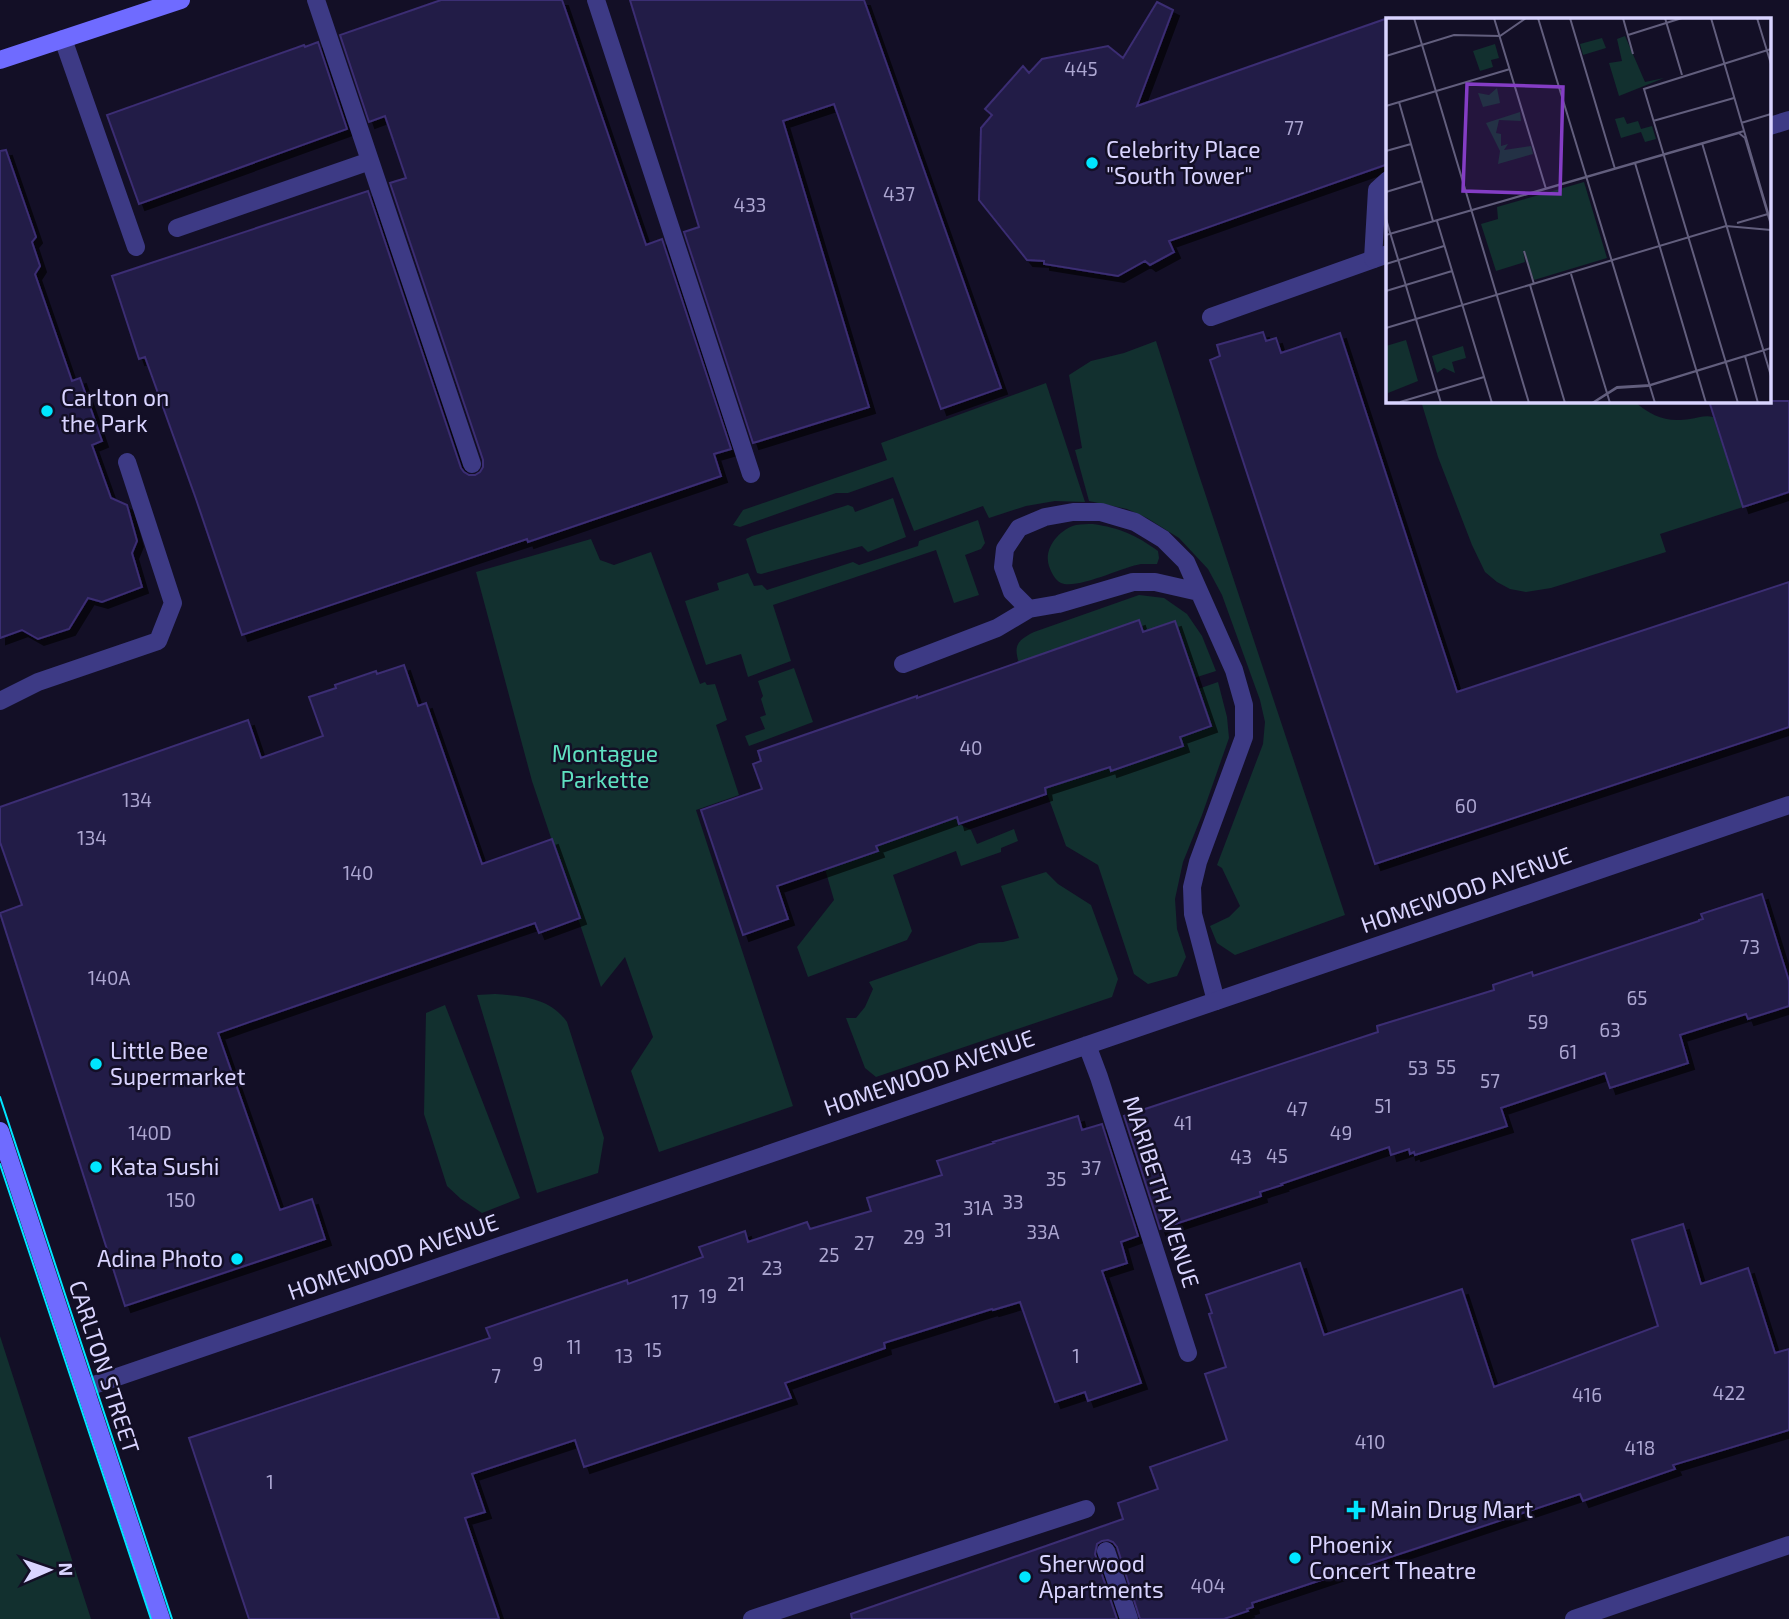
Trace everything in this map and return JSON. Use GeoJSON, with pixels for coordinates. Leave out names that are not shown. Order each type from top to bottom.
{"type":"FeatureCollection","features":[{"type":"Feature","properties":{"kind":"main road"},"geometry":{"type":"LineString","coordinates":[[0,60],[181,0]]}},
{"type":"Feature","properties":{"kind":"main road","name":"CARLTON STREET"},"geometry":{"type":"LineString","coordinates":[[0,1131],[161,1619]]}},
{"type":"Feature","properties":{"kind":"street"},"geometry":{"type":"LineString","coordinates":[[316,0],[472,464]]}},
{"type":"Feature","properties":{"kind":"street"},"geometry":{"type":"LineString","coordinates":[[596,0],[751,474]]}},
{"type":"Feature","properties":{"kind":"street"},"geometry":{"type":"LineString","coordinates":[[62,39],[136,247]]}},
{"type":"Feature","properties":{"kind":"street"},"geometry":{"type":"LineString","coordinates":[[1772,125],[1789,120]]}},
{"type":"Feature","properties":{"kind":"street"},"geometry":{"type":"LineString","coordinates":[[177,228],[370,161]]}},
{"type":"Feature","properties":{"kind":"street"},"geometry":{"type":"LineString","coordinates":[[1211,317],[1381,256],[1377,190],[1386,182]]}},
{"type":"Feature","properties":{"kind":"street"},"geometry":{"type":"LineString","coordinates":[[0,701],[38,682],[158,641],[173,603],[127,462]]}},
{"type":"Feature","properties":{"kind":"street"},"geometry":{"type":"LineString","coordinates":[[1029,609],[1012,592],[1003,567],[1005,549],[1019,528],[1045,517],[1073,512],[1101,512],[1135,522],[1163,539],[1186,562],[1234,670],[1244,705],[1244,737],[1198,862],[1192,887],[1193,914],[1216,1001]]}},
{"type":"Feature","properties":{"kind":"street"},"geometry":{"type":"LineString","coordinates":[[904,664],[997,628],[1029,609],[1058,604],[1133,582],[1154,582],[1199,592]]}},
{"type":"Feature","properties":{"kind":"street","name":"HOMEWOOD AVENUE"},"geometry":{"type":"LineString","coordinates":[[85,1388],[1789,805]]}},
{"type":"Feature","properties":{"kind":"street","name":"MARIBETH AVENUE"},"geometry":{"type":"LineString","coordinates":[[1087,1045],[1188,1353]]}},
{"type":"Feature","properties":{"kind":"street"},"geometry":{"type":"LineString","coordinates":[[752,1619],[1086,1508]]}},
{"type":"Feature","properties":{"kind":"street"},"geometry":{"type":"LineString","coordinates":[[1574,1619],[1789,1545]]}},
{"type":"Feature","properties":{"kind":"street"},"geometry":{"type":"LineString","coordinates":[[1106,1550],[1129,1619]]}},
{"type":"Feature","properties":{"kind":"green space"},"geometry":{"type":"Polygon","coordinates":[[[1156,341],[1345,915],[1235,955],[1217,943],[1210,926],[1229,917],[1240,906],[1222,868],[1217,865],[1263,744],[1265,722],[1260,700],[1222,595],[1208,569],[1179,538],[1147,518],[1127,509],[1089,501],[1075,450],[1082,448],[1069,375],[1091,361],[1156,341]]]}},
{"type":"Feature","properties":{"kind":"green space"},"geometry":{"type":"Polygon","coordinates":[[[1046,383],[1085,502],[1055,501],[1026,506],[989,518],[983,506],[914,531],[893,477],[848,493],[836,493],[740,527],[733,525],[743,510],[887,460],[881,443],[1046,383]]]}},
{"type":"Feature","properties":{"kind":"green space"},"geometry":{"type":"Polygon","coordinates":[[[1421,402],[1635,402],[1666,419],[1713,417],[1743,507],[1660,534],[1666,552],[1551,588],[1526,592],[1510,589],[1485,572],[1438,457],[1421,402]]]}},
{"type":"Feature","properties":{"kind":"green space"},"geometry":{"type":"Polygon","coordinates":[[[893,498],[906,537],[868,552],[862,546],[757,573],[746,539],[848,505],[853,507],[855,512],[893,498]]]}},
{"type":"Feature","properties":{"kind":"green space"},"geometry":{"type":"Polygon","coordinates":[[[978,520],[985,543],[981,549],[965,555],[979,595],[954,603],[936,550],[773,605],[791,661],[748,677],[741,654],[706,665],[685,601],[719,590],[717,583],[748,573],[754,586],[762,585],[767,590],[853,562],[859,565],[918,546],[919,541],[978,520]]]}},
{"type":"Feature","properties":{"kind":"green space"},"geometry":{"type":"Polygon","coordinates":[[[1093,524],[1120,530],[1158,551],[1157,564],[1141,564],[1088,581],[1068,584],[1059,582],[1049,566],[1048,559],[1054,540],[1070,527],[1093,524]]]}},
{"type":"Feature","properties":{"kind":"green space","name":"Montague Parkette"},"geometry":{"type":"Polygon","coordinates":[[[591,539],[600,560],[614,565],[651,552],[700,684],[715,684],[727,720],[716,725],[739,795],[696,810],[793,1106],[659,1152],[631,1071],[653,1037],[625,957],[601,987],[532,781],[476,572],[591,539]]]}},
{"type":"Feature","properties":{"kind":"green space"},"geometry":{"type":"Polygon","coordinates":[[[1139,595],[1164,598],[1187,614],[1202,636],[1216,671],[1194,678],[1174,621],[1143,632],[1139,621],[1019,663],[1018,644],[1034,632],[1139,595]]]}},
{"type":"Feature","properties":{"kind":"green space"},"geometry":{"type":"Polygon","coordinates":[[[794,668],[813,722],[749,746],[745,736],[765,729],[760,717],[766,715],[758,681],[794,668]]]}},
{"type":"Feature","properties":{"kind":"green space"},"geometry":{"type":"Polygon","coordinates":[[[1218,682],[1229,738],[1183,862],[1175,899],[1177,929],[1186,957],[1177,976],[1148,984],[1134,974],[1098,865],[1066,846],[1045,788],[1076,778],[1108,763],[1111,771],[1183,746],[1180,737],[1198,689],[1218,682]]]}},
{"type":"Feature","properties":{"kind":"green space"},"geometry":{"type":"Polygon","coordinates":[[[957,817],[959,824],[971,830],[977,844],[1014,829],[1018,841],[1001,848],[1001,852],[961,866],[956,851],[893,875],[912,931],[907,940],[808,977],[797,947],[834,900],[825,869],[875,843],[957,817]]]}},
{"type":"Feature","properties":{"kind":"green space"},"geometry":{"type":"Polygon","coordinates":[[[1046,872],[1058,884],[1091,905],[1118,979],[1112,997],[876,1077],[865,1068],[846,1018],[856,1018],[865,1007],[873,989],[869,982],[979,943],[1019,938],[1001,886],[1046,872]]]}},
{"type":"Feature","properties":{"kind":"green space"},"geometry":{"type":"Polygon","coordinates":[[[477,995],[526,997],[544,1003],[567,1022],[604,1138],[598,1173],[537,1193],[477,995]]]}},
{"type":"Feature","properties":{"kind":"green space"},"geometry":{"type":"Polygon","coordinates":[[[445,1005],[520,1198],[482,1213],[447,1186],[424,1114],[426,1013],[445,1005]]]}},
{"type":"Feature","properties":{"kind":"green space"},"geometry":{"type":"Polygon","coordinates":[[[0,1336],[91,1619],[0,1619],[0,1336]]]}},
{"type":"Feature","properties":{"kind":"building"},"geometry":{"type":"Polygon","coordinates":[[[441,0],[562,0],[646,245],[662,239],[731,449],[714,454],[721,476],[242,635],[145,357],[139,359],[112,276],[368,191],[461,468],[469,475],[480,472],[483,460],[390,183],[406,178],[385,116],[369,122],[340,35],[441,0]]]}},
{"type":"Feature","properties":{"kind":"building"},"geometry":{"type":"Polygon","coordinates":[[[630,0],[864,0],[1001,388],[941,409],[834,104],[783,121],[869,407],[753,443],[684,232],[699,227],[630,0]]]}},
{"type":"Feature","properties":{"kind":"building"},"geometry":{"type":"Polygon","coordinates":[[[1157,2],[1173,10],[1137,106],[1386,19],[1386,165],[1169,241],[1174,252],[1150,265],[1145,261],[1118,276],[1027,260],[979,200],[981,128],[992,115],[985,109],[1023,66],[1029,73],[1042,59],[1108,46],[1123,58],[1157,2]]]}},
{"type":"Feature","properties":{"kind":"building"},"geometry":{"type":"Polygon","coordinates":[[[318,42],[347,129],[139,204],[107,115],[318,42]]]}},
{"type":"Feature","properties":{"kind":"building","name":"Carlton on the Park"},"geometry":{"type":"Polygon","coordinates":[[[6,150],[36,237],[32,242],[40,266],[35,274],[72,381],[80,378],[102,441],[92,445],[111,498],[127,505],[137,541],[132,553],[142,587],[102,602],[88,598],[69,629],[38,639],[22,630],[0,638],[0,151],[6,150]]]}},
{"type":"Feature","properties":{"kind":"building"},"geometry":{"type":"Polygon","coordinates":[[[1263,332],[1266,341],[1276,338],[1281,353],[1340,333],[1457,692],[1789,582],[1789,727],[1375,864],[1210,360],[1220,356],[1217,345],[1263,332]]]}},
{"type":"Feature","properties":{"kind":"building"},"geometry":{"type":"Polygon","coordinates":[[[1789,401],[1789,492],[1743,507],[1709,402],[1789,401]]]}},
{"type":"Feature","properties":{"kind":"building"},"geometry":{"type":"Polygon","coordinates":[[[1139,620],[1143,632],[1175,621],[1211,726],[1180,737],[1183,746],[1111,771],[1110,767],[1045,788],[1046,794],[959,824],[957,817],[876,846],[878,851],[777,886],[788,919],[743,935],[701,810],[762,789],[753,764],[761,761],[758,751],[1139,620]]]}},
{"type":"Feature","properties":{"kind":"building"},"geometry":{"type":"Polygon","coordinates":[[[404,665],[418,706],[426,703],[482,864],[552,839],[580,918],[539,933],[535,923],[218,1033],[280,1210],[312,1199],[325,1239],[125,1306],[0,913],[22,905],[0,842],[0,807],[248,720],[261,758],[323,736],[309,697],[376,671],[377,674],[404,665]]]}},
{"type":"Feature","properties":{"kind":"building"},"geometry":{"type":"Polygon","coordinates":[[[1762,894],[1789,981],[1789,1006],[1748,1019],[1746,1014],[1680,1035],[1688,1063],[1610,1088],[1605,1073],[1501,1108],[1507,1126],[1415,1155],[1414,1152],[1410,1154],[1409,1149],[1391,1155],[1389,1147],[1260,1192],[1261,1196],[1160,1229],[1124,1116],[1378,1032],[1377,1026],[1494,990],[1493,985],[1532,972],[1533,976],[1699,921],[1703,919],[1701,914],[1762,894]]]}},
{"type":"Feature","properties":{"kind":"building"},"geometry":{"type":"Polygon","coordinates":[[[1078,1116],[1082,1130],[1102,1124],[1138,1236],[1121,1242],[1127,1263],[1102,1271],[1141,1383],[1088,1401],[1085,1392],[1055,1402],[1020,1302],[992,1309],[884,1343],[885,1348],[785,1383],[791,1398],[584,1467],[575,1440],[472,1474],[485,1512],[465,1518],[499,1619],[249,1619],[189,1438],[490,1338],[486,1328],[627,1280],[628,1284],[703,1257],[699,1247],[745,1231],[748,1242],[807,1222],[810,1229],[871,1211],[867,1198],[942,1175],[937,1161],[1078,1116]]]}},
{"type":"Feature","properties":{"kind":"building"},"geometry":{"type":"Polygon","coordinates":[[[1683,1224],[1701,1284],[1748,1268],[1775,1353],[1789,1349],[1789,1430],[1673,1465],[1675,1469],[1583,1501],[1580,1494],[1252,1603],[1253,1607],[1247,1609],[1248,1611],[1224,1619],[1140,1619],[1117,1547],[1108,1540],[1097,1544],[1095,1554],[1117,1619],[852,1619],[851,1614],[1123,1519],[1118,1503],[1158,1489],[1150,1467],[1227,1440],[1205,1374],[1226,1367],[1209,1314],[1212,1313],[1206,1295],[1300,1263],[1324,1335],[1462,1289],[1494,1387],[1658,1326],[1632,1240],[1683,1224]]]}},
{"type":"Feature","properties":{"kind":"tram line"},"geometry":{"type":"LineString","coordinates":[[0,1097],[172,1619]]}},
{"type":"Feature","properties":{"kind":"tram line"},"geometry":{"type":"LineString","coordinates":[[0,1164],[151,1619]]}},
{"type":"Feature","properties":{"kind":"place","name":"Celebrity Place \"South Tower\""},"geometry":{"type":"Point","coordinates":[1092,163]}},
{"type":"Feature","properties":{"kind":"place","name":"Carlton on the Park"},"geometry":{"type":"Point","coordinates":[47,411]}},
{"type":"Feature","properties":{"kind":"place","name":"Little Bee Supermarket"},"geometry":{"type":"Point","coordinates":[96,1064]}},
{"type":"Feature","properties":{"kind":"place","name":"Kata Sushi"},"geometry":{"type":"Point","coordinates":[96,1167]}},
{"type":"Feature","properties":{"kind":"place","name":"Adina Photo"},"geometry":{"type":"Point","coordinates":[237,1259]}},
{"type":"Feature","properties":{"kind":"place","name":"Main Drug Mart"},"geometry":{"type":"Point","coordinates":[1356,1510]}},
{"type":"Feature","properties":{"kind":"place","name":"Phoenix Concert Theatre"},"geometry":{"type":"Point","coordinates":[1295,1558]}},
{"type":"Feature","properties":{"kind":"place","name":"Sherwood Apartments"},"geometry":{"type":"Point","coordinates":[1025,1577]}}]}
